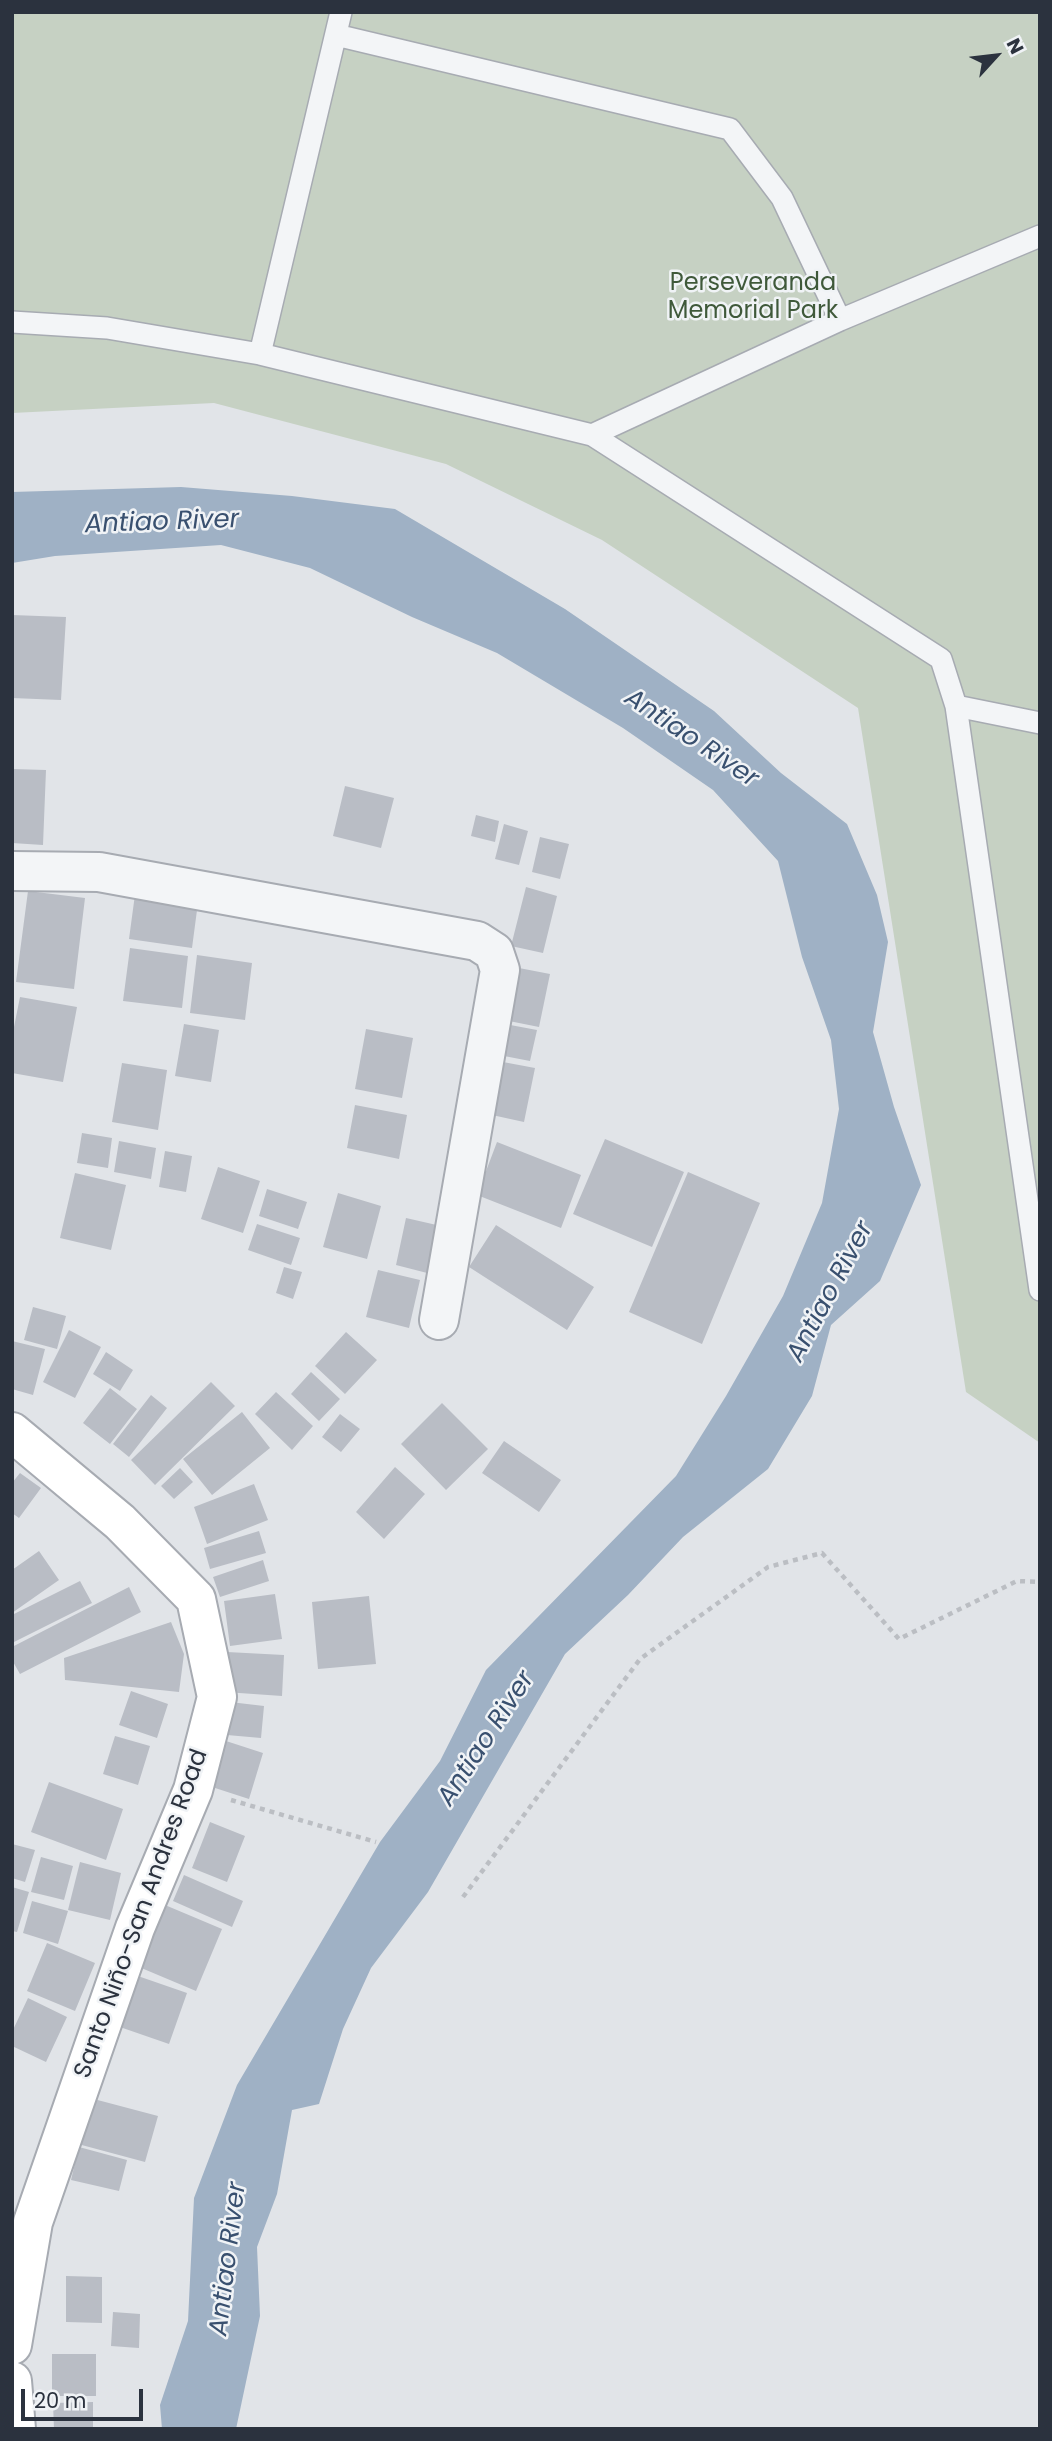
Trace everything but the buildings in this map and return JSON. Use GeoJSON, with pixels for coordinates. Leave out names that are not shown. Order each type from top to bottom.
{"type":"FeatureCollection","features":[{"type":"Feature","properties":{"kind":"street"},"geometry":{"type":"LineString","coordinates":[[12,871],[99,872],[477,942],[494,952],[500,970],[439,1320]]}},
{"type":"Feature","properties":{"kind":"street","name":"Santo Niño-San Andres Road"},"geometry":{"type":"LineString","coordinates":[[12,1432],[120,1522],[195,1599],[217,1697],[193,1790],[135,1928],[33,2222],[12,2345]]}},
{"type":"Feature","properties":{"kind":"street"},"geometry":{"type":"LineString","coordinates":[[12,2381],[16,2429]]}},
{"type":"Feature","properties":{"kind":"lane"},"geometry":{"type":"LineString","coordinates":[[260,354],[341,12]]}},
{"type":"Feature","properties":{"kind":"lane"},"geometry":{"type":"LineString","coordinates":[[337,35],[730,129],[782,198],[840,320]]}},
{"type":"Feature","properties":{"kind":"lane"},"geometry":{"type":"LineString","coordinates":[[592,435],[840,320],[1040,236]]}},
{"type":"Feature","properties":{"kind":"lane"},"geometry":{"type":"LineString","coordinates":[[12,321],[107,328],[260,354],[592,435],[941,659],[956,706],[1040,1290]]}},
{"type":"Feature","properties":{"kind":"lane"},"geometry":{"type":"LineString","coordinates":[[956,706],[1040,723]]}},
{"type":"Feature","properties":{"kind":"path"},"geometry":{"type":"LineString","coordinates":[[463,1897],[640,1659],[768,1567],[822,1553],[899,1640],[1017,1581],[1040,1582]]}},
{"type":"Feature","properties":{"kind":"path"},"geometry":{"type":"LineString","coordinates":[[193,1790],[376,1842]]}},
{"type":"Feature","properties":{"kind":"green space","name":"Perseveranda Memorial Park"},"geometry":{"type":"Polygon","coordinates":[[[12,12],[1040,12],[1040,1443],[966,1392],[858,708],[602,540],[446,464],[214,403],[12,413],[12,12]]]}},
{"type":"Feature","properties":{"kind":"water","name":"Antiao River"},"geometry":{"type":"Polygon","coordinates":[[[181,487],[292,496],[395,509],[565,609],[714,711],[781,773],[847,824],[877,895],[888,942],[873,1032],[894,1107],[921,1185],[880,1281],[831,1325],[812,1396],[768,1469],[683,1537],[628,1595],[565,1654],[428,1892],[371,1968],[343,2029],[319,2104],[292,2110],[277,2194],[257,2247],[260,2316],[236,2429],[162,2429],[160,2405],[188,2321],[194,2198],[237,2085],[380,1842],[440,1761],[486,1670],[676,1476],[726,1396],[783,1296],[822,1203],[839,1109],[831,1040],[802,957],[778,861],[713,790],[623,728],[497,653],[412,617],[310,568],[221,545],[55,556],[12,563],[12,492],[181,487]]]}}]}
